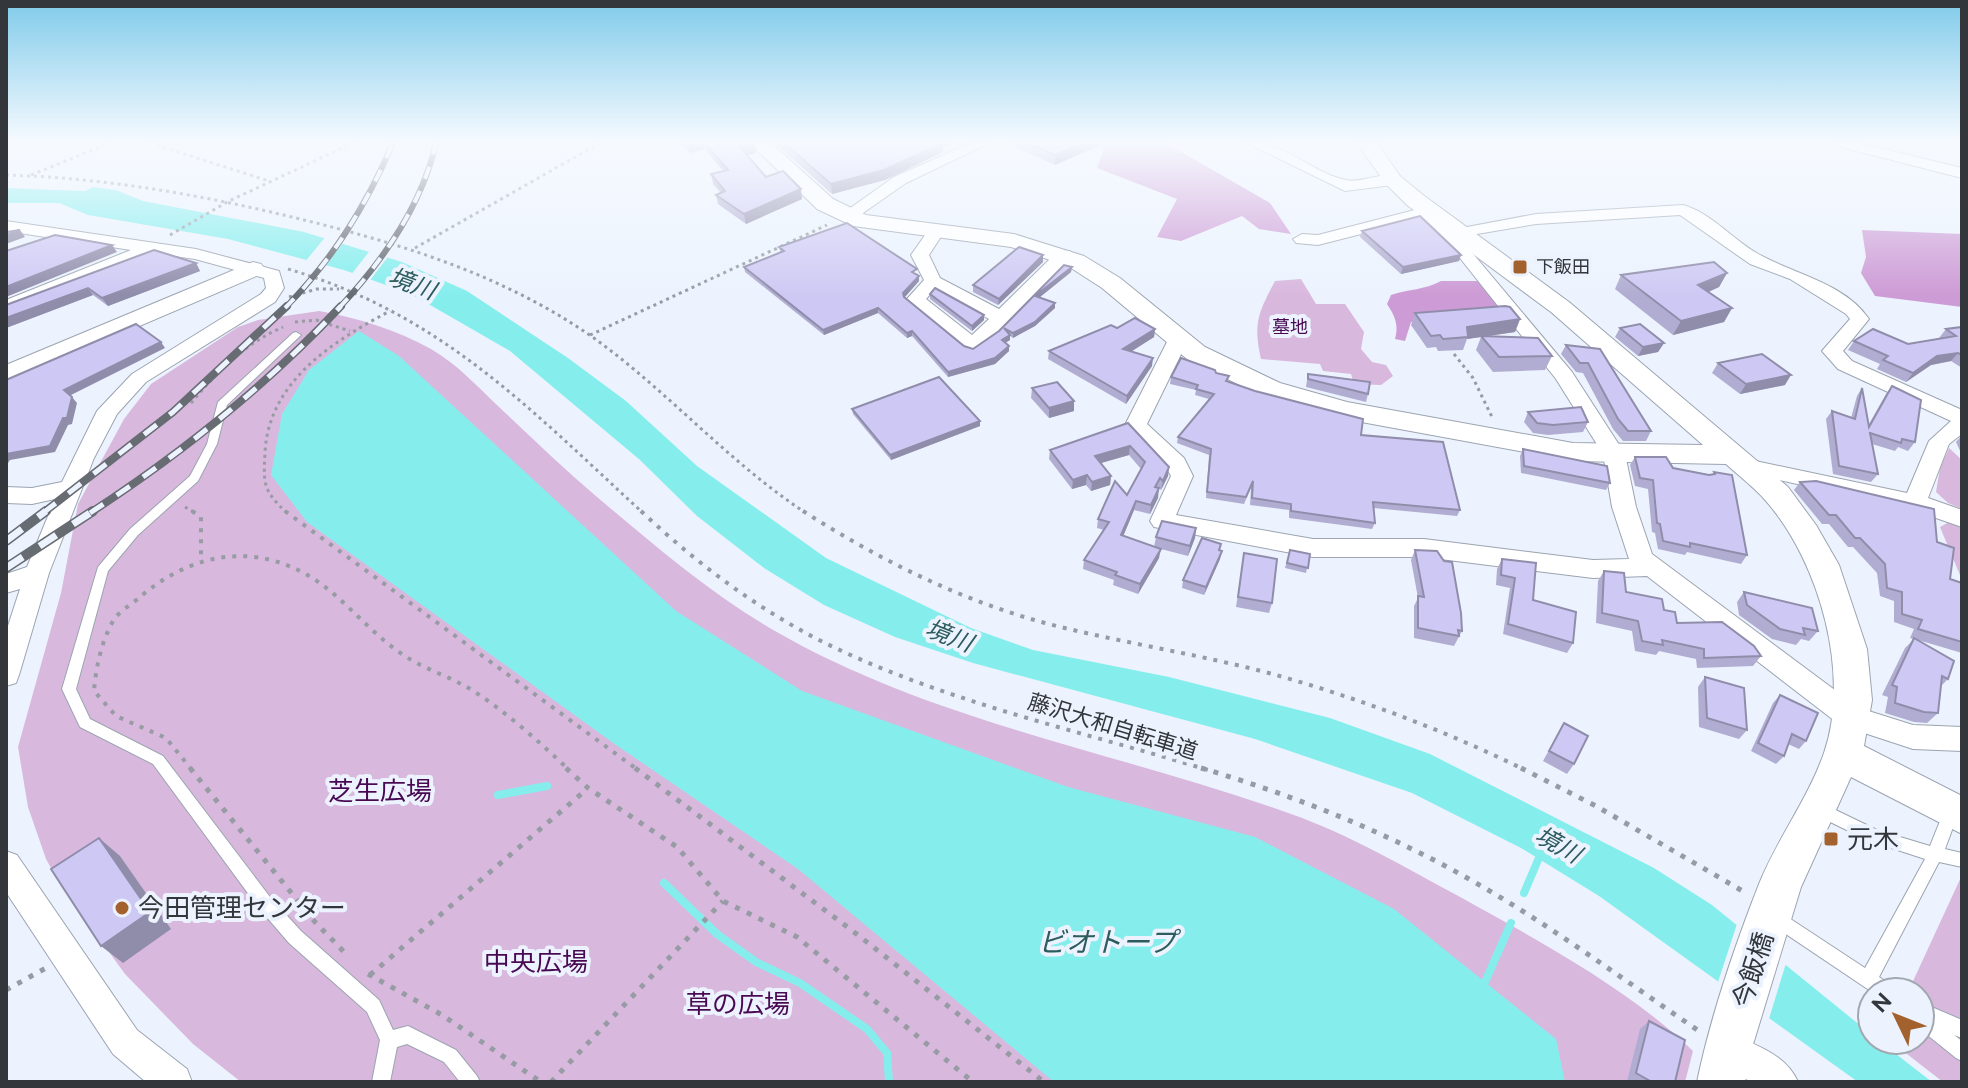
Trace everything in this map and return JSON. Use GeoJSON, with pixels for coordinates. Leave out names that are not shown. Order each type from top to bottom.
{"type":"FeatureCollection","features":[{"type":"Feature","properties":{"kind":"street"},"geometry":{"type":"LineString","coordinates":[[814,194],[847,216],[884,226],[1014,241],[1064,255],[1111,283],[1178,340],[1214,364],[1270,389],[1321,404],[1573,452],[1740,460],[1915,502],[1962,519]]}},
{"type":"Feature","properties":{"kind":"street"},"geometry":{"type":"LineString","coordinates":[[847,216],[880,194]]}},
{"type":"Feature","properties":{"kind":"street"},"geometry":{"type":"LineString","coordinates":[[1408,194],[1462,249],[1565,376],[1614,454],[1624,507],[1641,559],[1648,567],[1668,579],[1847,735],[1957,814]]}},
{"type":"Feature","properties":{"kind":"street"},"geometry":{"type":"LineString","coordinates":[[1458,232],[1536,219],[1683,210],[1756,260],[1796,275],[1853,310],[1860,319],[1832,351],[1834,357],[1962,421],[1940,441],[1915,502]]}},
{"type":"Feature","properties":{"kind":"street"},"geometry":{"type":"LineString","coordinates":[[1302,239],[1318,240],[1427,212],[1560,307],[1740,460],[1777,494],[1823,565],[1849,649],[1854,700],[1847,735]]}},
{"type":"Feature","properties":{"kind":"street"},"geometry":{"type":"LineString","coordinates":[[6,226],[157,243],[273,275],[275,288],[268,298],[139,378],[108,411],[83,458],[37,573],[6,675]]}},
{"type":"Feature","properties":{"kind":"street"},"geometry":{"type":"LineString","coordinates":[[18,249],[63,232]]}},
{"type":"Feature","properties":{"kind":"street"},"geometry":{"type":"LineString","coordinates":[[936,232],[920,255],[933,281],[1002,318]]}},
{"type":"Feature","properties":{"kind":"street"},"geometry":{"type":"LineString","coordinates":[[6,307],[157,243]]}},
{"type":"Feature","properties":{"kind":"street"},"geometry":{"type":"LineString","coordinates":[[933,281],[915,300],[973,345],[1064,255]]}},
{"type":"Feature","properties":{"kind":"street"},"geometry":{"type":"LineString","coordinates":[[6,375],[253,269]]}},
{"type":"Feature","properties":{"kind":"street"},"geometry":{"type":"LineString","coordinates":[[1178,340],[1136,425],[1176,463],[1182,476],[1162,521],[1313,548],[1424,548],[1593,569],[1648,567]]}},
{"type":"Feature","properties":{"kind":"street"},"geometry":{"type":"LineString","coordinates":[[6,495],[32,496],[72,488]]}},
{"type":"Feature","properties":{"kind":"street"},"geometry":{"type":"LineString","coordinates":[[6,515],[32,496]]}},
{"type":"Feature","properties":{"kind":"street"},"geometry":{"type":"LineString","coordinates":[[6,584],[37,573]]}},
{"type":"Feature","properties":{"kind":"street"},"geometry":{"type":"LineString","coordinates":[[1847,735],[1962,739]]}},
{"type":"Feature","properties":{"kind":"street","name":"今飯橋"},"geometry":{"type":"LineString","coordinates":[[1728,1052],[1780,885],[1847,735]]}},
{"type":"Feature","properties":{"kind":"street"},"geometry":{"type":"LineString","coordinates":[[6,865],[125,1042],[174,1082]]}},
{"type":"Feature","properties":{"kind":"street"},"geometry":{"type":"LineString","coordinates":[[1728,1052],[1760,1066],[1780,1082]]}},
{"type":"Feature","properties":{"kind":"lane"},"geometry":{"type":"LineString","coordinates":[[296,335],[222,404],[212,444],[194,478],[134,532],[102,570],[69,689],[85,723],[158,760],[264,902],[295,937],[373,1006],[389,1040],[381,1082]]}},
{"type":"Feature","properties":{"kind":"lane"},"geometry":{"type":"LineString","coordinates":[[1816,808],[1873,838],[1962,860]]}},
{"type":"Feature","properties":{"kind":"lane"},"geometry":{"type":"LineString","coordinates":[[1870,976],[1957,814]]}},
{"type":"Feature","properties":{"kind":"lane"},"geometry":{"type":"LineString","coordinates":[[1772,911],[1866,976]]}},
{"type":"Feature","properties":{"kind":"lane"},"geometry":{"type":"LineString","coordinates":[[1936,1018],[1962,1029]]}},
{"type":"Feature","properties":{"kind":"lane"},"geometry":{"type":"LineString","coordinates":[[1936,1031],[1962,1052]]}},
{"type":"Feature","properties":{"kind":"lane"},"geometry":{"type":"LineString","coordinates":[[389,1040],[408,1035],[450,1056],[471,1082]]}},
{"type":"Feature","properties":{"kind":"path"},"geometry":{"type":"LineString","coordinates":[[183,194],[229,201],[415,248],[490,277],[590,335],[643,377],[760,481],[822,524],[870,552],[956,592],[1039,622],[1088,636],[1277,675],[1391,714],[1546,779],[1772,911]]}},
{"type":"Feature","properties":{"kind":"path"},"geometry":{"type":"LineString","coordinates":[[157,243],[244,194]]}},
{"type":"Feature","properties":{"kind":"path"},"geometry":{"type":"LineString","coordinates":[[415,248],[511,194]]}},
{"type":"Feature","properties":{"kind":"path"},"geometry":{"type":"LineString","coordinates":[[590,335],[847,216]]}},
{"type":"Feature","properties":{"kind":"path"},"geometry":{"type":"LineString","coordinates":[[268,298],[290,297],[317,289],[342,289]]}},
{"type":"Feature","properties":{"kind":"path"},"geometry":{"type":"LineString","coordinates":[[390,311],[350,331],[305,366],[274,408],[262,446],[266,490],[287,514],[670,791],[909,972],[1044,1082]]}},
{"type":"Feature","properties":{"kind":"path"},"geometry":{"type":"LineString","coordinates":[[1454,354],[1473,378],[1504,440]]}},
{"type":"Feature","properties":{"kind":"path","name":"藤沢大和自転車道"},"geometry":{"type":"LineString","coordinates":[[484,369],[671,540],[753,602],[791,624],[875,664],[1053,726],[1297,799],[1381,835],[1500,897],[1728,1052]]}},
{"type":"Feature","properties":{"kind":"path"},"geometry":{"type":"LineString","coordinates":[[171,498],[201,517],[201,560]]}},
{"type":"Feature","properties":{"kind":"path"},"geometry":{"type":"LineString","coordinates":[[353,961],[315,922],[166,738],[116,716],[94,691],[97,662],[114,619],[161,579],[201,560],[223,555],[265,558],[300,571],[335,592],[364,626],[406,657],[467,687],[551,753],[588,788],[677,847],[723,901],[797,937],[973,1082]]}},
{"type":"Feature","properties":{"kind":"path"},"geometry":{"type":"LineString","coordinates":[[370,975],[588,788]]}},
{"type":"Feature","properties":{"kind":"path"},"geometry":{"type":"LineString","coordinates":[[551,1082],[723,901]]}},
{"type":"Feature","properties":{"kind":"path"},"geometry":{"type":"LineString","coordinates":[[6,990],[66,956]]}},
{"type":"Feature","properties":{"kind":"path"},"geometry":{"type":"LineString","coordinates":[[363,971],[442,1015],[541,1082]]}},
{"type":"Feature","properties":{"kind":"green space","name":"墓地"},"geometry":{"type":"Polygon","coordinates":[[[1301,279],[1316,304],[1345,304],[1364,332],[1361,349],[1372,362],[1386,365],[1393,376],[1381,385],[1354,384],[1351,374],[1323,371],[1320,364],[1261,359],[1257,327],[1269,292],[1275,281],[1301,279]]]}},
{"type":"Feature","properties":{"kind":"green space"},"geometry":{"type":"Polygon","coordinates":[[[319,311],[391,330],[440,355],[640,533],[706,585],[775,631],[836,663],[899,690],[1028,734],[1226,792],[1313,822],[1357,842],[1552,949],[1641,1007],[1693,1051],[1685,1082],[241,1082],[193,1044],[125,974],[61,886],[46,859],[28,807],[18,747],[61,593],[78,504],[124,419],[151,384],[238,327],[258,320],[319,311]]]}},
{"type":"Feature","properties":{"kind":"green space"},"geometry":{"type":"Polygon","coordinates":[[[1949,448],[1962,460],[1962,509],[1948,503],[1936,492],[1940,468],[1949,448]]]}},
{"type":"Feature","properties":{"kind":"green space"},"geometry":{"type":"Polygon","coordinates":[[[1949,522],[1962,527],[1962,580],[1940,527],[1949,522]]]}},
{"type":"Feature","properties":{"kind":"green space"},"geometry":{"type":"Polygon","coordinates":[[[1962,875],[1962,1082],[1943,1082],[1910,1056],[1936,1056],[1936,976],[1915,976],[1962,875]]]}},
{"type":"Feature","properties":{"kind":"shaded area"},"geometry":{"type":"Polygon","coordinates":[[[1164,194],[1254,194],[1270,203],[1291,234],[1259,229],[1242,216],[1181,241],[1157,237],[1177,199],[1164,194]]]}},
{"type":"Feature","properties":{"kind":"shaded area"},"geometry":{"type":"Polygon","coordinates":[[[1862,230],[1962,234],[1962,307],[1875,296],[1861,273],[1866,257],[1862,230]]]}},
{"type":"Feature","properties":{"kind":"shaded area"},"geometry":{"type":"Polygon","coordinates":[[[1441,281],[1480,281],[1509,315],[1411,322],[1405,341],[1395,339],[1396,321],[1387,304],[1391,295],[1441,281]]]}},
{"type":"Feature","properties":{"kind":"water","name":"境川"},"geometry":{"type":"Polygon","coordinates":[[[6,194],[125,194],[143,201],[304,232],[402,262],[467,291],[626,401],[697,466],[826,558],[971,628],[1033,650],[1169,677],[1330,718],[1430,754],[1654,868],[1712,905],[1856,1022],[1856,1056],[1899,1056],[1932,1082],[1858,1082],[1599,896],[1521,848],[1412,793],[1255,739],[973,663],[895,637],[824,605],[764,568],[697,516],[640,460],[510,351],[411,294],[344,270],[228,239],[88,215],[59,203],[6,203],[6,194]]]}},
{"type":"Feature","properties":{"kind":"water","name":"ビオトープ"},"geometry":{"type":"Polygon","coordinates":[[[359,331],[399,356],[676,611],[802,691],[1068,787],[1255,837],[1394,909],[1556,1039],[1565,1082],[1054,1082],[798,869],[616,745],[307,522],[271,475],[282,414],[309,370],[359,331]]]}},
{"type":"Feature","properties":{"kind":"pier"},"geometry":{"type":"Polygon","coordinates":[[[327,235],[345,240],[324,268],[304,263],[327,235]]]}},
{"type":"Feature","properties":{"kind":"pier"},"geometry":{"type":"Polygon","coordinates":[[[372,248],[390,254],[368,283],[350,276],[372,248]]]}},
{"type":"Feature","properties":{"kind":"pier"},"geometry":{"type":"Polygon","coordinates":[[[1738,921],[1787,960],[1768,1022],[1717,985],[1738,921]]]}},
{"type":"Feature","properties":{"kind":"building"},"geometry":{"type":"Polygon","coordinates":[[[719,194],[790,194],[744,214],[716,195],[719,194]]]}},
{"type":"Feature","properties":{"kind":"building"},"geometry":{"type":"Polygon","coordinates":[[[1420,216],[1461,255],[1403,267],[1362,231],[1420,216]]]}},
{"type":"Feature","properties":{"kind":"building"},"geometry":{"type":"Polygon","coordinates":[[[847,223],[917,269],[912,272],[919,276],[903,293],[904,297],[964,346],[973,349],[999,331],[1064,265],[1072,267],[1035,296],[1055,303],[1035,322],[1013,333],[1004,328],[1010,335],[1002,340],[1009,346],[995,358],[948,372],[912,331],[907,333],[878,308],[823,330],[744,267],[784,251],[779,247],[847,223]]]}},
{"type":"Feature","properties":{"kind":"building"},"geometry":{"type":"Polygon","coordinates":[[[55,235],[112,245],[6,287],[6,251],[55,235]]]}},
{"type":"Feature","properties":{"kind":"building"},"geometry":{"type":"Polygon","coordinates":[[[1019,247],[1043,255],[999,299],[973,285],[1019,247]]]}},
{"type":"Feature","properties":{"kind":"building"},"geometry":{"type":"Polygon","coordinates":[[[154,250],[196,263],[102,298],[88,288],[6,318],[6,305],[154,250]]]}},
{"type":"Feature","properties":{"kind":"building"},"geometry":{"type":"Polygon","coordinates":[[[1714,262],[1727,273],[1698,285],[1732,308],[1681,321],[1621,275],[1714,262]]]}},
{"type":"Feature","properties":{"kind":"building"},"geometry":{"type":"Polygon","coordinates":[[[935,288],[984,315],[972,326],[930,294],[935,288]]]}},
{"type":"Feature","properties":{"kind":"building"},"geometry":{"type":"Polygon","coordinates":[[[1510,307],[1520,319],[1467,327],[1468,337],[1443,339],[1440,335],[1431,336],[1415,313],[1510,307]]]}},
{"type":"Feature","properties":{"kind":"building"},"geometry":{"type":"Polygon","coordinates":[[[1135,318],[1155,329],[1123,349],[1153,358],[1127,396],[1049,351],[1111,325],[1117,328],[1135,318]]]}},
{"type":"Feature","properties":{"kind":"building"},"geometry":{"type":"Polygon","coordinates":[[[136,324],[161,342],[64,390],[72,397],[67,418],[63,418],[50,446],[6,454],[6,380],[136,324]]]}},
{"type":"Feature","properties":{"kind":"building"},"geometry":{"type":"Polygon","coordinates":[[[1640,324],[1664,343],[1643,347],[1620,328],[1640,324]]]}},
{"type":"Feature","properties":{"kind":"building"},"geometry":{"type":"Polygon","coordinates":[[[1962,327],[1962,355],[1937,356],[1913,373],[1883,360],[1888,356],[1854,341],[1873,329],[1908,344],[1956,336],[1946,329],[1962,327]]]}},
{"type":"Feature","properties":{"kind":"building"},"geometry":{"type":"Polygon","coordinates":[[[1481,336],[1538,338],[1552,356],[1499,357],[1481,336]]]}},
{"type":"Feature","properties":{"kind":"building"},"geometry":{"type":"Polygon","coordinates":[[[1566,345],[1600,349],[1651,431],[1628,431],[1618,419],[1588,363],[1580,363],[1566,345]]]}},
{"type":"Feature","properties":{"kind":"building"},"geometry":{"type":"Polygon","coordinates":[[[1762,354],[1791,375],[1746,384],[1718,363],[1762,354]]]}},
{"type":"Feature","properties":{"kind":"building"},"geometry":{"type":"Polygon","coordinates":[[[1181,358],[1229,376],[1226,381],[1255,391],[1363,419],[1361,435],[1443,442],[1460,510],[1373,502],[1375,523],[1291,511],[1291,504],[1252,498],[1253,481],[1246,497],[1207,492],[1211,449],[1178,437],[1214,394],[1196,389],[1198,385],[1171,377],[1181,358]]]}},
{"type":"Feature","properties":{"kind":"building"},"geometry":{"type":"Polygon","coordinates":[[[1308,374],[1370,382],[1368,394],[1308,379],[1308,374]]]}},
{"type":"Feature","properties":{"kind":"building"},"geometry":{"type":"Polygon","coordinates":[[[939,377],[980,421],[890,455],[852,409],[939,377]]]}},
{"type":"Feature","properties":{"kind":"building"},"geometry":{"type":"Polygon","coordinates":[[[1057,382],[1074,401],[1049,408],[1032,388],[1057,382]]]}},
{"type":"Feature","properties":{"kind":"building"},"geometry":{"type":"Polygon","coordinates":[[[1892,386],[1921,400],[1915,442],[1902,439],[1901,443],[1870,433],[1878,474],[1839,466],[1832,411],[1855,419],[1862,388],[1869,427],[1892,386]]]}},
{"type":"Feature","properties":{"kind":"building"},"geometry":{"type":"Polygon","coordinates":[[[1581,407],[1588,422],[1537,423],[1528,412],[1581,407]]]}},
{"type":"Feature","properties":{"kind":"building"},"geometry":{"type":"Polygon","coordinates":[[[1128,423],[1169,467],[1163,481],[1160,478],[1155,487],[1159,488],[1151,505],[1136,501],[1121,535],[1161,549],[1140,584],[1084,560],[1109,522],[1098,519],[1115,481],[1127,495],[1145,462],[1130,446],[1095,456],[1111,476],[1092,482],[1087,475],[1073,480],[1050,450],[1128,423]]]}},
{"type":"Feature","properties":{"kind":"building"},"geometry":{"type":"Polygon","coordinates":[[[1523,449],[1607,466],[1610,483],[1524,466],[1523,449]]]}},
{"type":"Feature","properties":{"kind":"building"},"geometry":{"type":"Polygon","coordinates":[[[1635,457],[1666,457],[1673,468],[1709,475],[1714,472],[1732,475],[1747,555],[1690,543],[1690,547],[1663,541],[1660,524],[1657,523],[1653,480],[1640,478],[1635,457]]]}},
{"type":"Feature","properties":{"kind":"building"},"geometry":{"type":"Polygon","coordinates":[[[1816,481],[1934,509],[1937,542],[1954,548],[1950,579],[1962,583],[1962,642],[1918,629],[1922,620],[1902,614],[1902,592],[1887,588],[1885,564],[1860,538],[1855,538],[1836,515],[1829,515],[1800,482],[1816,481]]]}},
{"type":"Feature","properties":{"kind":"building"},"geometry":{"type":"Polygon","coordinates":[[[1162,521],[1196,528],[1190,546],[1156,537],[1162,521]]]}},
{"type":"Feature","properties":{"kind":"building"},"geometry":{"type":"Polygon","coordinates":[[[1202,538],[1221,544],[1219,550],[1222,551],[1206,587],[1183,580],[1202,538]]]}},
{"type":"Feature","properties":{"kind":"building"},"geometry":{"type":"Polygon","coordinates":[[[1290,550],[1310,554],[1308,568],[1287,563],[1290,550]]]}},
{"type":"Feature","properties":{"kind":"building"},"geometry":{"type":"Polygon","coordinates":[[[1415,550],[1437,551],[1444,561],[1452,562],[1461,613],[1462,631],[1458,630],[1459,636],[1418,628],[1418,596],[1424,597],[1415,550]]]}},
{"type":"Feature","properties":{"kind":"building"},"geometry":{"type":"Polygon","coordinates":[[[1244,553],[1277,559],[1272,603],[1238,597],[1244,553]]]}},
{"type":"Feature","properties":{"kind":"building"},"geometry":{"type":"Polygon","coordinates":[[[1502,559],[1536,563],[1533,600],[1576,612],[1573,643],[1508,624],[1515,578],[1501,575],[1502,559]]]}},
{"type":"Feature","properties":{"kind":"building"},"geometry":{"type":"Polygon","coordinates":[[[1604,571],[1624,573],[1626,592],[1662,599],[1664,610],[1675,612],[1677,623],[1722,622],[1754,646],[1761,656],[1704,658],[1704,649],[1662,640],[1663,645],[1642,641],[1638,621],[1602,613],[1604,571]]]}},
{"type":"Feature","properties":{"kind":"building"},"geometry":{"type":"Polygon","coordinates":[[[1744,592],[1812,608],[1818,631],[1803,628],[1805,635],[1780,629],[1747,605],[1744,592]]]}},
{"type":"Feature","properties":{"kind":"building"},"geometry":{"type":"Polygon","coordinates":[[[1914,638],[1954,661],[1948,679],[1942,676],[1938,713],[1895,703],[1897,687],[1892,685],[1914,638]]]}},
{"type":"Feature","properties":{"kind":"building"},"geometry":{"type":"Polygon","coordinates":[[[1705,677],[1744,688],[1747,730],[1707,718],[1705,677]]]}},
{"type":"Feature","properties":{"kind":"building"},"geometry":{"type":"Polygon","coordinates":[[[1780,695],[1818,713],[1806,741],[1792,734],[1784,756],[1758,743],[1780,695]]]}},
{"type":"Feature","properties":{"kind":"building"},"geometry":{"type":"Polygon","coordinates":[[[1564,723],[1588,736],[1574,764],[1549,751],[1564,723]]]}},
{"type":"Feature","properties":{"kind":"building","name":"今田管理センター"},"geometry":{"type":"Polygon","coordinates":[[[99,838],[150,912],[101,946],[51,869],[99,838]]]}},
{"type":"Feature","properties":{"kind":"building"},"geometry":{"type":"Polygon","coordinates":[[[1649,1021],[1685,1040],[1675,1082],[1652,1082],[1636,1073],[1649,1021]]]}},
{"type":"Feature","properties":{"kind":"waterway"},"geometry":{"type":"LineString","coordinates":[[498,795],[547,786]]}},
{"type":"Feature","properties":{"kind":"waterway","name":"境川"},"geometry":{"type":"LineString","coordinates":[[1524,893],[1541,853]]}},
{"type":"Feature","properties":{"kind":"waterway"},"geometry":{"type":"LineString","coordinates":[[664,883],[717,934],[756,962],[800,983],[867,1029],[887,1053],[889,1082]]}},
{"type":"Feature","properties":{"kind":"waterway"},"geometry":{"type":"LineString","coordinates":[[1485,982],[1511,923]]}},
{"type":"Feature","properties":{"kind":"railway"},"geometry":{"type":"LineString","coordinates":[[286,307],[333,251],[368,194]]}},
{"type":"Feature","properties":{"kind":"railway"},"geometry":{"type":"LineString","coordinates":[[339,308],[385,252],[418,194]]}},
{"type":"Feature","properties":{"kind":"railway"},"geometry":{"type":"LineString","coordinates":[[43,513],[173,412],[286,307]]}},
{"type":"Feature","properties":{"kind":"railway"},"geometry":{"type":"LineString","coordinates":[[91,512],[222,417],[283,364],[339,308]]}},
{"type":"Feature","properties":{"kind":"railway"},"geometry":{"type":"LineString","coordinates":[[6,541],[46,511]]}},
{"type":"Feature","properties":{"kind":"railway"},"geometry":{"type":"LineString","coordinates":[[6,568],[91,512]]}},
{"type":"Feature","properties":{"kind":"place","name":"下飯田"},"geometry":{"type":"Point","coordinates":[1520,267]}},
{"type":"Feature","properties":{"kind":"place","name":"元木"},"geometry":{"type":"Point","coordinates":[1831,839]}},
{"type":"Feature","properties":{"kind":"place","name":"今田管理センター"},"geometry":{"type":"Point","coordinates":[122,908]}},
{"type":"Feature","properties":{"kind":"park label","name":"芝生広場"},"geometry":{"type":"Point","coordinates":[380,791]}},
{"type":"Feature","properties":{"kind":"park label","name":"中央広場"},"geometry":{"type":"Point","coordinates":[536,962]}},
{"type":"Feature","properties":{"kind":"park label","name":"草の広場"},"geometry":{"type":"Point","coordinates":[738,1004]}}]}
